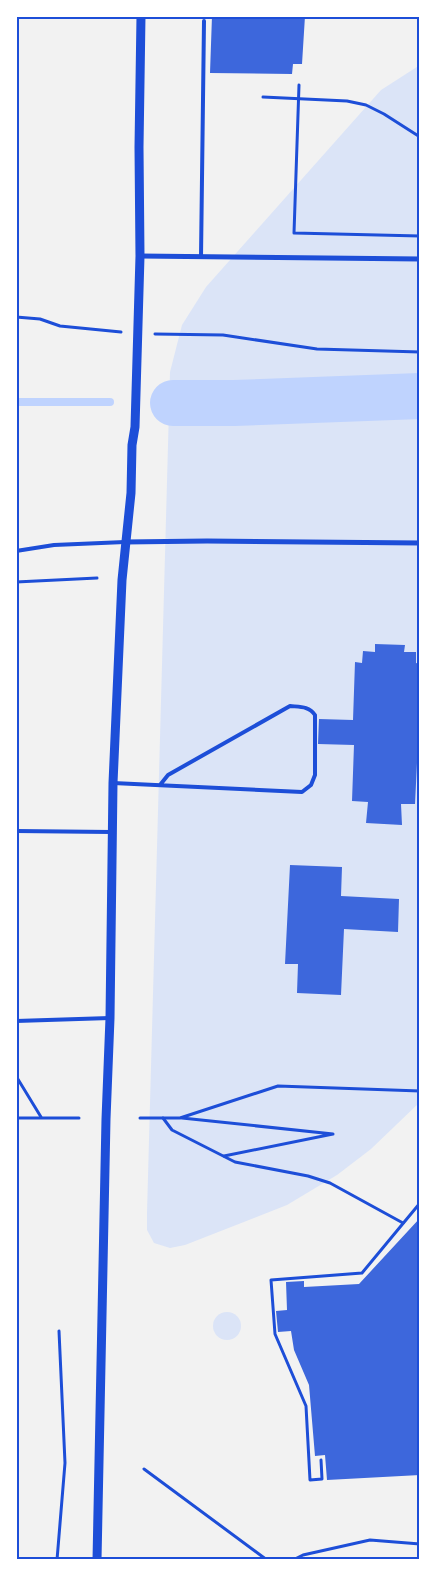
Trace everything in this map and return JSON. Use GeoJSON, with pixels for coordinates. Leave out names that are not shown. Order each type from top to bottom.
{"type":"FeatureCollection","features":[{"type":"Feature","properties":{"kind":"street"},"geometry":{"type":"LineString","coordinates":[[97,1560],[110,1018],[113,783],[125,542],[131,493],[132,445],[135,427],[140,256],[141,16]]}},
{"type":"Feature","properties":{"kind":"street"},"geometry":{"type":"LineString","coordinates":[[140,256],[420,259]]}},
{"type":"Feature","properties":{"kind":"street"},"geometry":{"type":"LineString","coordinates":[[125,542],[420,543]]}},
{"type":"Feature","properties":{"kind":"lane"},"geometry":{"type":"LineString","coordinates":[[201,256],[204,21]]}},
{"type":"Feature","properties":{"kind":"lane"},"geometry":{"type":"LineString","coordinates":[[16,552],[54,545],[125,542]]}},
{"type":"Feature","properties":{"kind":"lane"},"geometry":{"type":"LineString","coordinates":[[113,783],[302,792],[311,786],[315,775],[315,715],[311,710],[290,706],[168,775],[160,785]]}},
{"type":"Feature","properties":{"kind":"lane"},"geometry":{"type":"LineString","coordinates":[[16,831],[112,832]]}},
{"type":"Feature","properties":{"kind":"lane"},"geometry":{"type":"LineString","coordinates":[[16,1021],[110,1018]]}},
{"type":"Feature","properties":{"kind":"path"},"geometry":{"type":"LineString","coordinates":[[299,85],[294,233],[420,236]]}},
{"type":"Feature","properties":{"kind":"path"},"geometry":{"type":"LineString","coordinates":[[263,97],[347,101],[366,106],[384,114],[420,137]]}},
{"type":"Feature","properties":{"kind":"path"},"geometry":{"type":"LineString","coordinates":[[16,317],[40,319],[60,326],[113,331]]}},
{"type":"Feature","properties":{"kind":"path"},"geometry":{"type":"LineString","coordinates":[[158,334],[223,335],[317,349],[420,352]]}},
{"type":"Feature","properties":{"kind":"path"},"geometry":{"type":"LineString","coordinates":[[16,582],[97,578]]}},
{"type":"Feature","properties":{"kind":"path"},"geometry":{"type":"LineString","coordinates":[[16,1076],[42,1118]]}},
{"type":"Feature","properties":{"kind":"path"},"geometry":{"type":"LineString","coordinates":[[180,1118],[278,1086],[420,1092]]}},
{"type":"Feature","properties":{"kind":"path"},"geometry":{"type":"LineString","coordinates":[[16,1118],[79,1118]]}},
{"type":"Feature","properties":{"kind":"path"},"geometry":{"type":"LineString","coordinates":[[140,1118],[180,1118],[333,1134],[223,1156]]}},
{"type":"Feature","properties":{"kind":"path"},"geometry":{"type":"LineString","coordinates":[[163,1118],[172,1130],[238,1164],[308,1176],[330,1183],[404,1223]]}},
{"type":"Feature","properties":{"kind":"path"},"geometry":{"type":"LineString","coordinates":[[321,1460],[322,1479],[310,1480],[306,1406],[275,1334],[272,1280],[362,1273],[420,1202]]}},
{"type":"Feature","properties":{"kind":"path"},"geometry":{"type":"LineString","coordinates":[[58,1560],[64,1463],[59,1331]]}},
{"type":"Feature","properties":{"kind":"path"},"geometry":{"type":"LineString","coordinates":[[144,1469],[267,1560]]}},
{"type":"Feature","properties":{"kind":"path"},"geometry":{"type":"LineString","coordinates":[[293,1560],[303,1555],[370,1540],[420,1544]]}},
{"type":"Feature","properties":{"kind":"shaded area"},"geometry":{"type":"Polygon","coordinates":[[[420,65],[420,1102],[371,1149],[337,1175],[287,1205],[185,1245],[170,1248],[154,1243],[147,1230],[147,1213],[170,372],[182,325],[206,287],[381,90],[420,65]]]}},
{"type":"Feature","properties":{"kind":"shaded area"},"geometry":{"type":"Polygon","coordinates":[[[227,1312],[237,1316],[241,1326],[237,1336],[227,1340],[217,1336],[213,1326],[217,1316],[227,1312]]]}},
{"type":"Feature","properties":{"kind":"building"},"geometry":{"type":"Polygon","coordinates":[[[212,16],[305,16],[302,64],[293,64],[292,74],[210,73],[212,16]]]}},
{"type":"Feature","properties":{"kind":"building"},"geometry":{"type":"Polygon","coordinates":[[[375,644],[405,645],[404,652],[416,652],[416,663],[420,664],[420,763],[417,763],[415,804],[401,804],[402,825],[366,823],[368,802],[352,801],[354,745],[318,744],[319,719],[353,720],[355,662],[362,663],[363,651],[375,652],[375,644]]]}},
{"type":"Feature","properties":{"kind":"building"},"geometry":{"type":"Polygon","coordinates":[[[290,865],[342,867],[341,896],[399,899],[398,932],[344,929],[341,995],[297,993],[298,964],[285,964],[290,865]]]}},
{"type":"Feature","properties":{"kind":"building"},"geometry":{"type":"Polygon","coordinates":[[[420,1218],[420,1475],[327,1480],[325,1455],[315,1456],[309,1385],[294,1350],[291,1331],[278,1332],[276,1311],[287,1310],[286,1282],[304,1281],[304,1287],[359,1284],[420,1218]]]}},
{"type":"Feature","properties":{"kind":"waterway"},"geometry":{"type":"LineString","coordinates":[[173,403],[234,403],[420,396]]}},
{"type":"Feature","properties":{"kind":"waterway"},"geometry":{"type":"LineString","coordinates":[[16,402],[110,402]]}}]}
